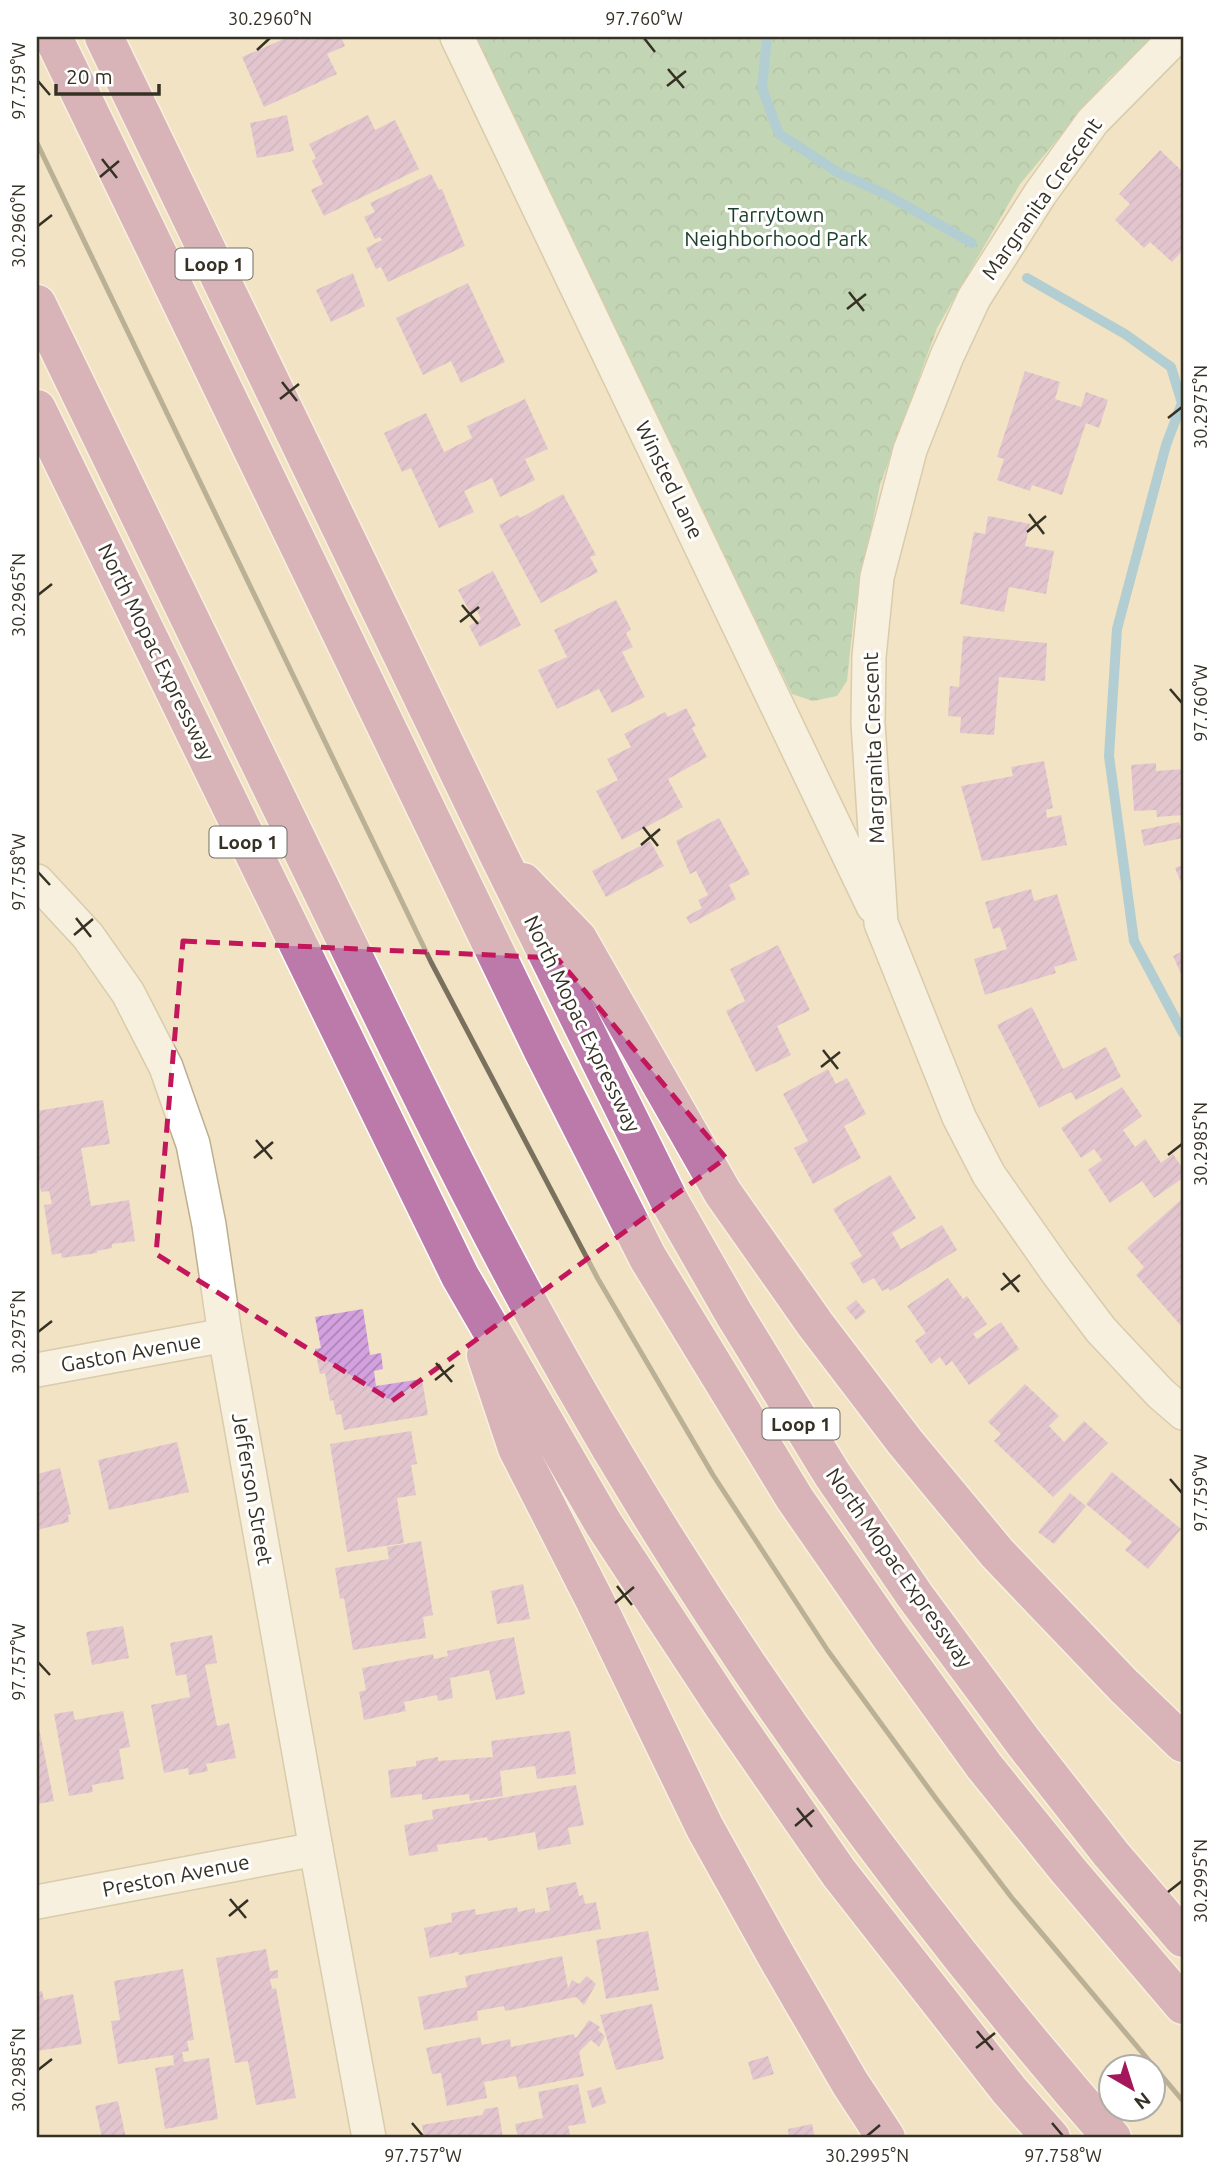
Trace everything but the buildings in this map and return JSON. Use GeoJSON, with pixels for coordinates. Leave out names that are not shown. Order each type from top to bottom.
{"type":"FeatureCollection","features":[{"type":"Feature","properties":{"kind":"highway"},"geometry":{"type":"LineString","coordinates":[[53,37],[543,1051],[648,1258],[795,1499],[890,1636],[984,1766],[1068,1871],[1183,2004]]}},
{"type":"Feature","properties":{"kind":"highway","name":"North Mopac Expressway"},"geometry":{"type":"LineString","coordinates":[[104,37],[500,858],[670,1202],[831,1474],[915,1596],[1024,1743],[1111,1854],[1183,1938]]}},
{"type":"Feature","properties":{"kind":"highway"},"geometry":{"type":"LineString","coordinates":[[37,304],[468,1193],[572,1382],[704,1598],[848,1807],[969,1968],[1112,2138]]}},
{"type":"Feature","properties":{"kind":"highway","name":"North Mopac Expressway"},"geometry":{"type":"LineString","coordinates":[[37,409],[460,1276],[603,1523],[724,1707],[839,1873],[984,2058],[1051,2138]]}},
{"type":"Feature","properties":{"kind":"highway"},"geometry":{"type":"LineString","coordinates":[[500,858],[578,939],[723,1193],[815,1324],[905,1442],[997,1553],[1124,1686],[1183,1743]]}},
{"type":"Feature","properties":{"kind":"highway"},"geometry":{"type":"LineString","coordinates":[[460,1276],[517,1448],[705,1828],[791,1982],[850,2083],[886,2138]]}},
{"type":"Feature","properties":{"kind":"street","name":"Winsted Lane"},"geometry":{"type":"LineString","coordinates":[[457,37],[881,923]]}},
{"type":"Feature","properties":{"kind":"street","name":"Margranita Crescent"},"geometry":{"type":"LineString","coordinates":[[1176,37],[1093,121],[1040,194],[974,298],[947,356],[910,450],[877,577],[869,657],[868,723],[881,923],[959,1117],[989,1175],[1057,1272],[1101,1330],[1160,1393],[1183,1413]]}},
{"type":"Feature","properties":{"kind":"street","name":"Jefferson Street"},"geometry":{"type":"LineString","coordinates":[[37,881],[89,936],[128,993],[166,1067],[193,1144],[369,2138]]}},
{"type":"Feature","properties":{"kind":"street","name":"Gaston Avenue"},"geometry":{"type":"LineString","coordinates":[[37,1370],[225,1335]]}},
{"type":"Feature","properties":{"kind":"street","name":"Preston Avenue"},"geometry":{"type":"LineString","coordinates":[[37,1902],[316,1849]]}},
{"type":"Feature","properties":{"kind":"highlighted area"},"geometry":{"type":"Polygon","coordinates":[[[183,941],[557,958],[726,1158],[392,1401],[156,1254],[183,941]]]}},
{"type":"Feature","properties":{"kind":"green space","name":"Tarrytown Neighborhood Park"},"geometry":{"type":"Polygon","coordinates":[[[471,37],[1155,37],[1109,78],[1020,184],[937,328],[880,485],[854,615],[847,681],[837,696],[813,701],[792,694],[471,37]]]}},
{"type":"Feature","properties":{"kind":"waterway"},"geometry":{"type":"LineString","coordinates":[[767,37],[762,88],[779,134],[839,173],[885,194],[972,243]]}},
{"type":"Feature","properties":{"kind":"waterway"},"geometry":{"type":"LineString","coordinates":[[1027,278],[1125,334],[1171,367],[1182,403],[1166,445],[1117,629],[1109,756],[1134,941],[1183,1033]]}},
{"type":"Feature","properties":{"kind":"railway"},"geometry":{"type":"LineString","coordinates":[[37,143],[431,962],[598,1279],[713,1475],[828,1651],[1012,1898],[1183,2101]]}}]}
